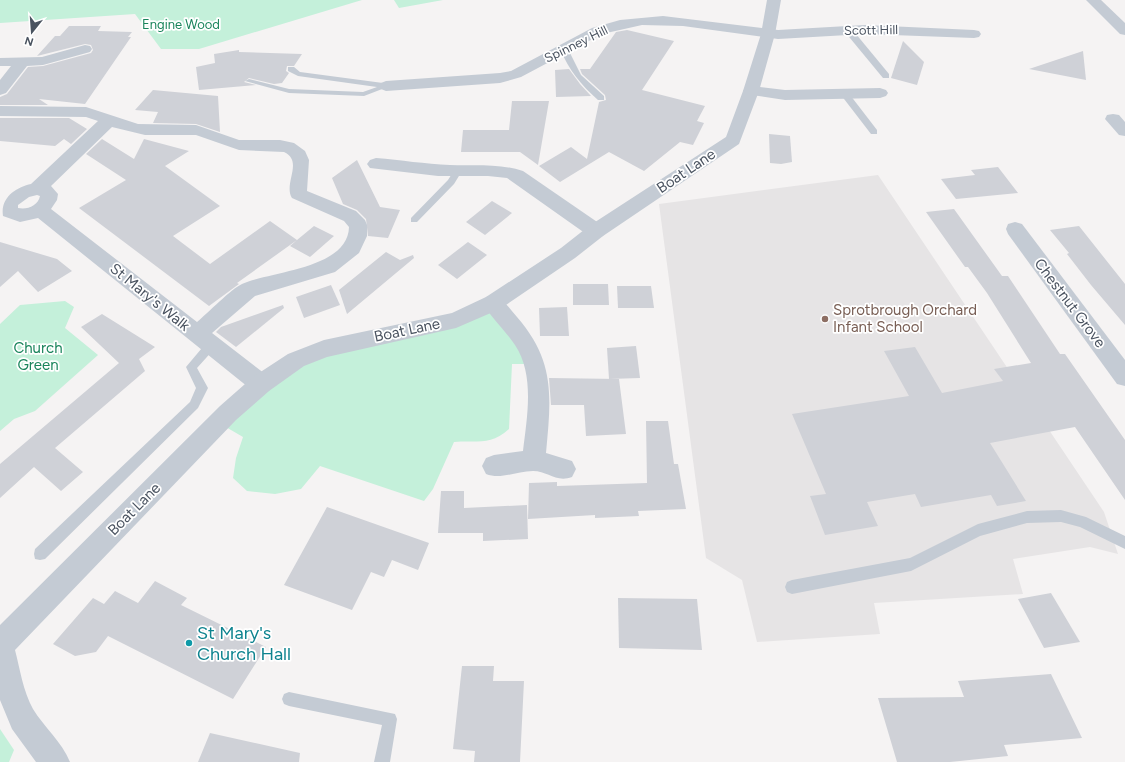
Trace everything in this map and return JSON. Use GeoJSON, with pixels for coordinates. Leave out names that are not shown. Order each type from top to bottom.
{"type":"FeatureCollection","features":[{"type":"Feature","properties":{"kind":"street","name":"Boat Lane"},"geometry":{"type":"LineString","coordinates":[[55,762],[34,736],[19,712],[0,646],[228,413],[261,384],[296,360],[324,349],[456,320],[493,303],[568,253],[596,231],[733,140],[751,91],[768,34],[774,0]]}},
{"type":"Feature","properties":{"kind":"street"},"geometry":{"type":"LineString","coordinates":[[1093,0],[1125,31]]}},
{"type":"Feature","properties":{"kind":"street","name":"Spinney Hill"},"geometry":{"type":"LineString","coordinates":[[386,86],[500,78],[516,74],[610,27],[642,21],[684,21],[768,34]]}},
{"type":"Feature","properties":{"kind":"street","name":"Scott Hill"},"geometry":{"type":"LineString","coordinates":[[768,34],[894,29],[974,34]]}},
{"type":"Feature","properties":{"kind":"street"},"geometry":{"type":"LineString","coordinates":[[0,62],[22,63],[43,61],[85,49]]}},
{"type":"Feature","properties":{"kind":"street"},"geometry":{"type":"LineString","coordinates":[[0,90],[22,63]]}},
{"type":"Feature","properties":{"kind":"street"},"geometry":{"type":"LineString","coordinates":[[751,91],[785,95],[880,93]]}},
{"type":"Feature","properties":{"kind":"street"},"geometry":{"type":"LineString","coordinates":[[0,111],[86,112],[140,129],[197,130],[237,145],[277,145],[291,148],[299,155],[302,166],[297,188],[298,194],[350,216],[358,225],[358,236],[352,248],[328,267],[248,290],[204,340]]}},
{"type":"Feature","properties":{"kind":"street"},"geometry":{"type":"LineString","coordinates":[[1113,119],[1125,131]]}},
{"type":"Feature","properties":{"kind":"street"},"geometry":{"type":"LineString","coordinates":[[37,189],[109,120]]}},
{"type":"Feature","properties":{"kind":"street"},"geometry":{"type":"LineString","coordinates":[[376,164],[458,171],[496,169],[517,175],[596,231]]}},
{"type":"Feature","properties":{"kind":"street"},"geometry":{"type":"LineString","coordinates":[[37,189],[46,191],[49,194],[47,203],[40,210],[26,215],[18,216],[5,207],[23,192],[37,189]]}},
{"type":"Feature","properties":{"kind":"street","name":"St Mary's Walk"},"geometry":{"type":"LineString","coordinates":[[40,210],[261,384]]}},
{"type":"Feature","properties":{"kind":"street","name":"Chestnut Grove"},"geometry":{"type":"LineString","coordinates":[[1015,229],[1125,376]]}},
{"type":"Feature","properties":{"kind":"street"},"geometry":{"type":"LineString","coordinates":[[493,303],[515,329],[529,351],[538,380],[534,460]]}},
{"type":"Feature","properties":{"kind":"street"},"geometry":{"type":"LineString","coordinates":[[494,466],[534,460],[564,468]]}},
{"type":"Feature","properties":{"kind":"lane"},"geometry":{"type":"LineString","coordinates":[[848,30],[862,45],[886,76]]}},
{"type":"Feature","properties":{"kind":"lane"},"geometry":{"type":"LineString","coordinates":[[564,49],[571,66],[584,85],[601,98]]}},
{"type":"Feature","properties":{"kind":"lane"},"geometry":{"type":"LineString","coordinates":[[291,69],[298,74],[386,86]]}},
{"type":"Feature","properties":{"kind":"lane"},"geometry":{"type":"LineString","coordinates":[[249,81],[289,90],[364,94],[386,86]]}},
{"type":"Feature","properties":{"kind":"lane"},"geometry":{"type":"LineString","coordinates":[[848,93],[874,132]]}},
{"type":"Feature","properties":{"kind":"lane"},"geometry":{"type":"LineString","coordinates":[[414,220],[451,182],[458,171]]}},
{"type":"Feature","properties":{"kind":"lane"},"geometry":{"type":"LineString","coordinates":[[40,554],[194,405],[202,388],[191,367],[204,340]]}},
{"type":"Feature","properties":{"kind":"lane"},"geometry":{"type":"LineString","coordinates":[[792,587],[911,564],[978,530],[1027,517],[1061,516],[1082,522],[1125,543]]}},
{"type":"Feature","properties":{"kind":"lane"},"geometry":{"type":"LineString","coordinates":[[289,699],[390,719],[382,762]]}},
{"type":"Feature","properties":{"kind":"shaded area","name":"Sprotbrough Orchard Infant School"},"geometry":{"type":"Polygon","coordinates":[[[878,175],[1104,512],[1118,554],[1090,547],[1013,559],[1023,594],[874,603],[880,634],[757,642],[742,580],[706,558],[659,204],[878,175]]]}},
{"type":"Feature","properties":{"kind":"green space","name":"Engine Wood"},"geometry":{"type":"Polygon","coordinates":[[[0,0],[362,0],[199,49],[161,49],[135,14],[0,23],[0,0]]]}},
{"type":"Feature","properties":{"kind":"green space"},"geometry":{"type":"Polygon","coordinates":[[[394,0],[443,0],[399,8],[394,0]]]}},
{"type":"Feature","properties":{"kind":"green space","name":"Church Green"},"geometry":{"type":"Polygon","coordinates":[[[65,301],[74,307],[65,328],[98,355],[35,411],[14,419],[0,431],[0,324],[20,305],[65,301]]]}},
{"type":"Feature","properties":{"kind":"green space"},"geometry":{"type":"Polygon","coordinates":[[[493,303],[533,364],[512,364],[509,429],[496,438],[489,440],[454,442],[433,489],[424,501],[320,466],[301,489],[275,494],[247,491],[233,478],[236,458],[243,437],[219,423],[296,360],[493,303]]]}},
{"type":"Feature","properties":{"kind":"green space"},"geometry":{"type":"Polygon","coordinates":[[[0,729],[14,750],[9,762],[0,762],[0,729]]]}},
{"type":"Feature","properties":{"kind":"building"},"geometry":{"type":"Polygon","coordinates":[[[69,26],[101,26],[98,31],[132,32],[128,37],[131,37],[85,104],[39,99],[48,105],[0,105],[0,97],[7,94],[28,67],[43,66],[91,53],[93,50],[91,45],[85,44],[37,56],[55,36],[60,36],[69,26]]]}},
{"type":"Feature","properties":{"kind":"building"},"geometry":{"type":"Polygon","coordinates":[[[627,30],[674,41],[642,90],[705,106],[697,121],[704,123],[693,145],[680,142],[644,171],[609,152],[560,182],[539,166],[571,147],[587,159],[599,102],[606,100],[605,95],[582,74],[580,69],[590,69],[616,32],[627,30]]]}},
{"type":"Feature","properties":{"kind":"building"},"geometry":{"type":"Polygon","coordinates":[[[903,41],[924,62],[917,85],[891,78],[903,41]]]}},
{"type":"Feature","properties":{"kind":"building"},"geometry":{"type":"Polygon","coordinates":[[[239,50],[239,52],[302,54],[294,66],[287,66],[286,71],[289,73],[282,83],[274,84],[249,78],[244,82],[256,85],[199,90],[196,67],[215,63],[214,54],[239,50]]]}},
{"type":"Feature","properties":{"kind":"building"},"geometry":{"type":"Polygon","coordinates":[[[1083,51],[1086,80],[1029,69],[1083,51]]]}},
{"type":"Feature","properties":{"kind":"building"},"geometry":{"type":"Polygon","coordinates":[[[569,69],[591,96],[556,97],[555,70],[569,69]]]}},
{"type":"Feature","properties":{"kind":"building"},"geometry":{"type":"Polygon","coordinates":[[[153,90],[218,96],[220,132],[196,124],[153,123],[158,112],[135,110],[153,90]]]}},
{"type":"Feature","properties":{"kind":"building"},"geometry":{"type":"Polygon","coordinates":[[[512,101],[549,101],[538,165],[520,152],[461,152],[463,130],[509,130],[512,101]]]}},
{"type":"Feature","properties":{"kind":"building"},"geometry":{"type":"Polygon","coordinates":[[[0,118],[69,118],[87,129],[71,144],[64,139],[55,146],[0,141],[0,118]]]}},
{"type":"Feature","properties":{"kind":"building"},"geometry":{"type":"Polygon","coordinates":[[[769,134],[790,136],[792,162],[781,164],[770,163],[769,134]]]}},
{"type":"Feature","properties":{"kind":"building"},"geometry":{"type":"Polygon","coordinates":[[[102,139],[134,159],[144,139],[189,151],[165,166],[220,206],[173,236],[210,264],[270,221],[297,240],[237,283],[239,284],[209,306],[79,208],[126,180],[86,154],[102,139]]]}},
{"type":"Feature","properties":{"kind":"building"},"geometry":{"type":"Polygon","coordinates":[[[357,160],[380,207],[400,210],[388,238],[368,236],[366,219],[357,210],[343,204],[332,178],[357,160]]]}},
{"type":"Feature","properties":{"kind":"building"},"geometry":{"type":"Polygon","coordinates":[[[998,167],[1018,193],[956,199],[941,179],[975,175],[971,170],[998,167]]]}},
{"type":"Feature","properties":{"kind":"building"},"geometry":{"type":"Polygon","coordinates":[[[492,201],[512,213],[485,235],[466,222],[492,201]]]}},
{"type":"Feature","properties":{"kind":"building"},"geometry":{"type":"Polygon","coordinates":[[[954,209],[1002,276],[1008,276],[1060,354],[1065,354],[1125,440],[1125,500],[1075,427],[990,443],[1026,501],[997,506],[991,495],[921,507],[915,494],[867,502],[878,526],[825,535],[810,496],[826,494],[792,414],[909,396],[884,351],[915,347],[942,393],[1003,381],[994,369],[1031,363],[987,293],[968,267],[965,267],[926,212],[954,209]]]}},
{"type":"Feature","properties":{"kind":"building"},"geometry":{"type":"Polygon","coordinates":[[[314,226],[334,236],[310,257],[290,246],[314,226]]]}},
{"type":"Feature","properties":{"kind":"building"},"geometry":{"type":"Polygon","coordinates":[[[1079,226],[1125,284],[1125,325],[1091,285],[1067,254],[1069,253],[1050,230],[1079,226]]]}},
{"type":"Feature","properties":{"kind":"building"},"geometry":{"type":"Polygon","coordinates":[[[0,242],[57,259],[72,271],[38,292],[18,271],[0,287],[0,242]]]}},
{"type":"Feature","properties":{"kind":"building"},"geometry":{"type":"Polygon","coordinates":[[[468,242],[487,255],[457,279],[438,265],[468,242]]]}},
{"type":"Feature","properties":{"kind":"building"},"geometry":{"type":"Polygon","coordinates":[[[386,252],[400,260],[413,255],[414,258],[347,314],[339,290],[386,252]]]}},
{"type":"Feature","properties":{"kind":"building"},"geometry":{"type":"Polygon","coordinates":[[[573,284],[608,284],[609,305],[573,305],[573,284]]]}},
{"type":"Feature","properties":{"kind":"building"},"geometry":{"type":"Polygon","coordinates":[[[331,285],[340,305],[304,318],[296,297],[331,285]]]}},
{"type":"Feature","properties":{"kind":"building"},"geometry":{"type":"Polygon","coordinates":[[[617,286],[651,286],[654,308],[618,308],[617,286]]]}},
{"type":"Feature","properties":{"kind":"building"},"geometry":{"type":"Polygon","coordinates":[[[283,305],[284,308],[236,347],[216,332],[221,327],[283,305]]]}},
{"type":"Feature","properties":{"kind":"building"},"geometry":{"type":"Polygon","coordinates":[[[567,307],[569,336],[540,336],[539,308],[567,307]]]}},
{"type":"Feature","properties":{"kind":"building"},"geometry":{"type":"Polygon","coordinates":[[[102,314],[155,347],[139,359],[145,371],[55,448],[83,472],[61,491],[34,467],[0,498],[0,464],[119,363],[81,327],[102,314]]]}},
{"type":"Feature","properties":{"kind":"building"},"geometry":{"type":"Polygon","coordinates":[[[636,346],[640,378],[609,379],[607,348],[636,346]]]}},
{"type":"Feature","properties":{"kind":"building"},"geometry":{"type":"Polygon","coordinates":[[[549,378],[619,379],[626,434],[586,436],[584,405],[551,405],[549,378]]]}},
{"type":"Feature","properties":{"kind":"building"},"geometry":{"type":"Polygon","coordinates":[[[646,421],[668,421],[674,464],[678,464],[686,509],[638,511],[639,516],[595,518],[595,515],[528,519],[529,483],[557,482],[557,486],[647,483],[646,421]]]}},
{"type":"Feature","properties":{"kind":"building"},"geometry":{"type":"Polygon","coordinates":[[[441,491],[464,491],[464,508],[527,505],[528,539],[483,541],[483,533],[438,533],[441,491]]]}},
{"type":"Feature","properties":{"kind":"building"},"geometry":{"type":"Polygon","coordinates":[[[327,507],[429,543],[418,570],[392,560],[384,577],[371,572],[352,610],[284,585],[327,507]]]}},
{"type":"Feature","properties":{"kind":"building","name":"St Mary's Church Hall"},"geometry":{"type":"Polygon","coordinates":[[[155,581],[187,598],[181,605],[266,647],[233,699],[108,636],[96,652],[75,656],[53,644],[93,598],[104,604],[115,591],[138,603],[155,581]]]}},
{"type":"Feature","properties":{"kind":"building"},"geometry":{"type":"Polygon","coordinates":[[[1051,593],[1080,642],[1044,648],[1018,599],[1051,593]]]}},
{"type":"Feature","properties":{"kind":"building"},"geometry":{"type":"Polygon","coordinates":[[[618,598],[697,599],[702,650],[619,648],[618,598]]]}},
{"type":"Feature","properties":{"kind":"building"},"geometry":{"type":"Polygon","coordinates":[[[462,666],[494,666],[493,681],[524,681],[520,762],[474,762],[475,751],[453,749],[462,666]]]}},
{"type":"Feature","properties":{"kind":"building"},"geometry":{"type":"Polygon","coordinates":[[[1051,674],[1082,738],[1004,745],[1008,756],[950,762],[897,762],[878,698],[964,697],[958,681],[1051,674]]]}},
{"type":"Feature","properties":{"kind":"building"},"geometry":{"type":"Polygon","coordinates":[[[210,733],[300,753],[299,762],[198,762],[210,733]]]}},
{"type":"Feature","properties":{"kind":"place","name":"Sprotbrough Orchard Infant School"},"geometry":{"type":"Point","coordinates":[825,319]}},
{"type":"Feature","properties":{"kind":"place","name":"St Mary's Church Hall"},"geometry":{"type":"Point","coordinates":[189,643]}}]}
